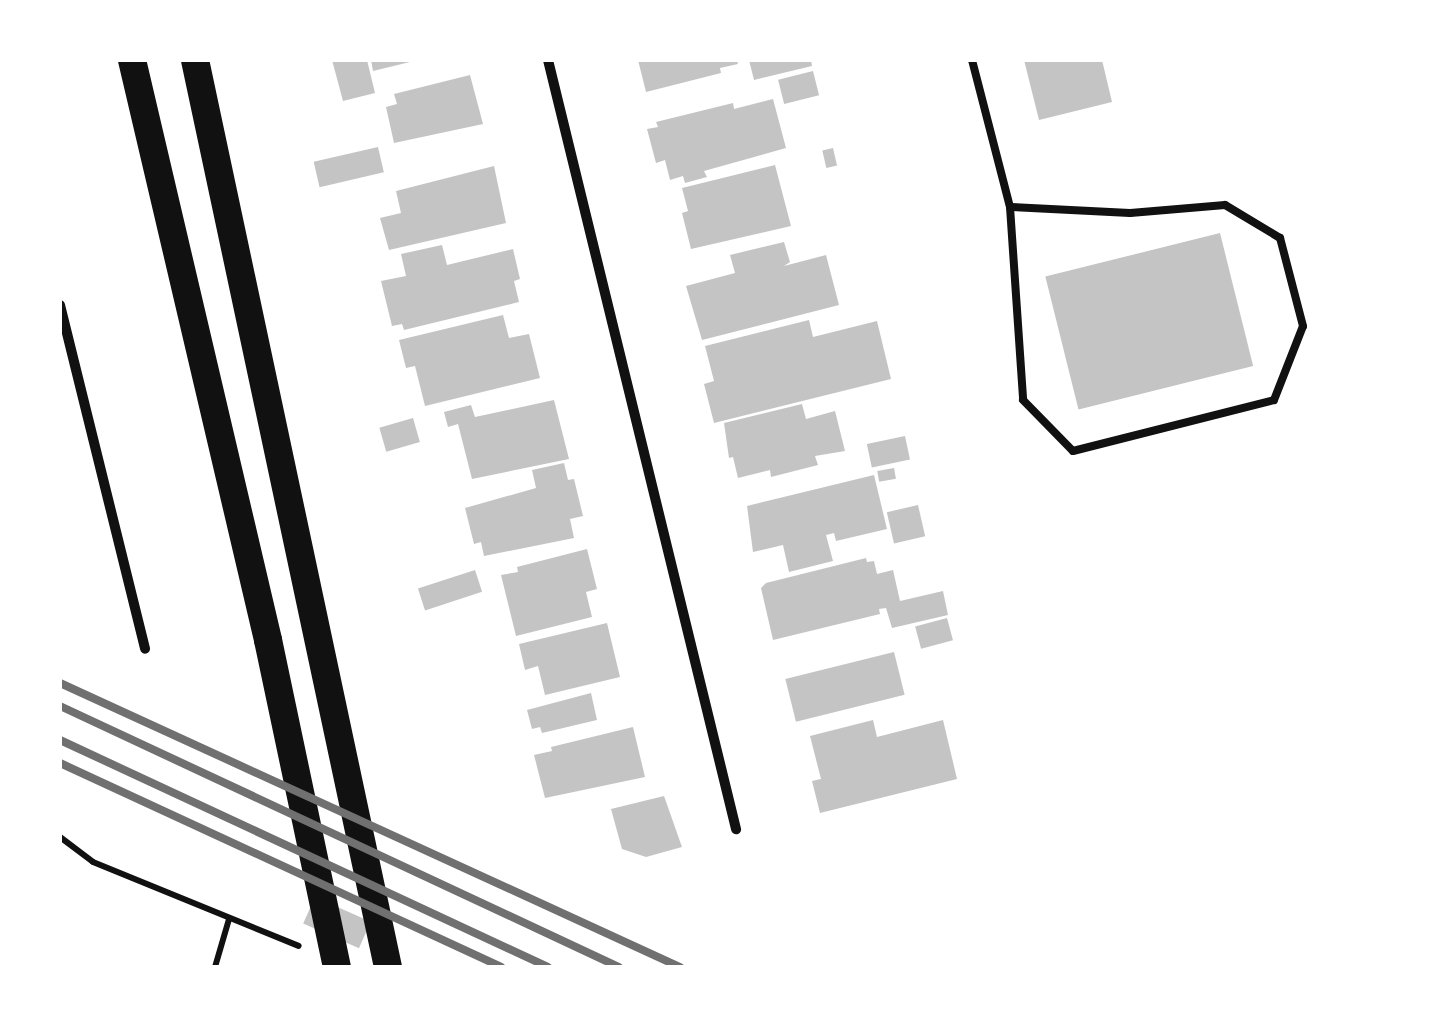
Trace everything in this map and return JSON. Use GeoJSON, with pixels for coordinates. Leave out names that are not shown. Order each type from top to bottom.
{"type":"FeatureCollection","features":[{"type":"Feature","properties":{"kind":"highway"},"geometry":{"type":"LineString","coordinates":[[132,60],[268,640],[327,960]]}},
{"type":"Feature","properties":{"kind":"highway"},"geometry":{"type":"LineString","coordinates":[[195,60],[388,967]]}},
{"type":"Feature","properties":{"kind":"street"},"geometry":{"type":"LineString","coordinates":[[548,60],[736,829]]}},
{"type":"Feature","properties":{"kind":"street"},"geometry":{"type":"LineString","coordinates":[[60,305],[146,649]]}},
{"type":"Feature","properties":{"kind":"lane"},"geometry":{"type":"LineString","coordinates":[[972,60],[1010,207],[1023,400],[1073,451],[1274,400],[1303,326],[1280,238],[1225,205],[1130,213],[1010,207]]}},
{"type":"Feature","properties":{"kind":"path"},"geometry":{"type":"LineString","coordinates":[[60,837],[93,862],[327,960]]}},
{"type":"Feature","properties":{"kind":"path"},"geometry":{"type":"LineString","coordinates":[[215,967],[228,920]]}},
{"type":"Feature","properties":{"kind":"building"},"geometry":{"type":"Polygon","coordinates":[[[332,60],[367,60],[375,93],[343,101],[332,60]]]}},
{"type":"Feature","properties":{"kind":"building"},"geometry":{"type":"Polygon","coordinates":[[[371,60],[414,60],[414,61],[373,71],[371,60]]]}},
{"type":"Feature","properties":{"kind":"building"},"geometry":{"type":"Polygon","coordinates":[[[638,60],[737,60],[738,64],[720,68],[721,73],[646,92],[638,60]]]}},
{"type":"Feature","properties":{"kind":"building"},"geometry":{"type":"Polygon","coordinates":[[[749,60],[811,60],[812,66],[754,80],[749,60]]]}},
{"type":"Feature","properties":{"kind":"building"},"geometry":{"type":"Polygon","coordinates":[[[1024,60],[1102,60],[1112,102],[1039,120],[1024,60]]]}},
{"type":"Feature","properties":{"kind":"building"},"geometry":{"type":"Polygon","coordinates":[[[813,71],[819,95],[784,104],[778,80],[813,71]]]}},
{"type":"Feature","properties":{"kind":"building"},"geometry":{"type":"Polygon","coordinates":[[[470,75],[483,124],[394,143],[386,107],[397,104],[394,94],[470,75]]]}},
{"type":"Feature","properties":{"kind":"building"},"geometry":{"type":"Polygon","coordinates":[[[773,99],[786,148],[704,171],[707,177],[685,183],[683,176],[670,180],[665,160],[656,163],[647,129],[658,127],[656,122],[733,103],[734,109],[773,99]]]}},
{"type":"Feature","properties":{"kind":"building"},"geometry":{"type":"Polygon","coordinates":[[[378,147],[384,172],[320,187],[314,162],[378,147]]]}},
{"type":"Feature","properties":{"kind":"building"},"geometry":{"type":"Polygon","coordinates":[[[833,148],[837,166],[826,168],[822,150],[833,148]]]}},
{"type":"Feature","properties":{"kind":"building"},"geometry":{"type":"Polygon","coordinates":[[[775,165],[791,226],[691,249],[682,213],[688,211],[682,188],[775,165]]]}},
{"type":"Feature","properties":{"kind":"building"},"geometry":{"type":"Polygon","coordinates":[[[494,166],[506,223],[389,250],[380,218],[401,213],[396,191],[494,166]]]}},
{"type":"Feature","properties":{"kind":"building"},"geometry":{"type":"Polygon","coordinates":[[[1220,233],[1253,366],[1078,409],[1045,277],[1220,233]]]}},
{"type":"Feature","properties":{"kind":"building"},"geometry":{"type":"Polygon","coordinates":[[[784,242],[790,262],[784,266],[826,255],[839,305],[702,340],[686,286],[735,273],[730,255],[784,242]]]}},
{"type":"Feature","properties":{"kind":"building"},"geometry":{"type":"Polygon","coordinates":[[[442,245],[447,265],[513,249],[520,279],[514,281],[519,302],[404,330],[402,324],[392,326],[381,281],[406,276],[401,254],[442,245]]]}},
{"type":"Feature","properties":{"kind":"building"},"geometry":{"type":"Polygon","coordinates":[[[503,315],[509,338],[529,334],[540,378],[425,406],[415,366],[406,368],[399,340],[503,315]]]}},
{"type":"Feature","properties":{"kind":"building"},"geometry":{"type":"Polygon","coordinates":[[[809,320],[813,337],[877,321],[891,379],[714,423],[704,384],[714,381],[705,346],[809,320]]]}},
{"type":"Feature","properties":{"kind":"building"},"geometry":{"type":"Polygon","coordinates":[[[554,400],[569,459],[472,479],[458,424],[448,427],[444,412],[471,405],[475,417],[554,400]]]}},
{"type":"Feature","properties":{"kind":"building"},"geometry":{"type":"Polygon","coordinates":[[[802,404],[806,419],[835,411],[845,451],[815,456],[818,465],[771,477],[770,470],[738,478],[733,457],[729,458],[724,423],[802,404]]]}},
{"type":"Feature","properties":{"kind":"building"},"geometry":{"type":"Polygon","coordinates":[[[413,418],[420,442],[386,452],[379,428],[413,418]]]}},
{"type":"Feature","properties":{"kind":"building"},"geometry":{"type":"Polygon","coordinates":[[[905,436],[910,459],[872,468],[867,444],[905,436]]]}},
{"type":"Feature","properties":{"kind":"building"},"geometry":{"type":"Polygon","coordinates":[[[564,463],[568,480],[574,479],[583,516],[570,519],[574,538],[484,556],[481,542],[474,544],[465,508],[536,488],[532,470],[564,463]]]}},
{"type":"Feature","properties":{"kind":"building"},"geometry":{"type":"Polygon","coordinates":[[[894,468],[896,479],[879,482],[877,471],[894,468]]]}},
{"type":"Feature","properties":{"kind":"building"},"geometry":{"type":"Polygon","coordinates":[[[874,475],[887,529],[836,541],[834,533],[826,535],[833,561],[789,572],[783,545],[753,552],[747,506],[874,475]]]}},
{"type":"Feature","properties":{"kind":"building"},"geometry":{"type":"Polygon","coordinates":[[[918,505],[925,536],[894,543],[887,512],[918,505]]]}},
{"type":"Feature","properties":{"kind":"building"},"geometry":{"type":"Polygon","coordinates":[[[587,549],[597,589],[586,592],[592,617],[516,636],[501,575],[518,572],[517,567],[587,549]]]}},
{"type":"Feature","properties":{"kind":"building"},"geometry":{"type":"Polygon","coordinates":[[[866,558],[867,562],[874,561],[877,574],[893,570],[900,601],[943,591],[948,615],[892,628],[886,608],[879,609],[880,614],[773,640],[761,588],[766,583],[866,558]]]}},
{"type":"Feature","properties":{"kind":"building"},"geometry":{"type":"Polygon","coordinates":[[[475,570],[482,592],[425,610],[418,589],[475,570]]]}},
{"type":"Feature","properties":{"kind":"building"},"geometry":{"type":"Polygon","coordinates":[[[947,618],[953,640],[921,649],[915,627],[947,618]]]}},
{"type":"Feature","properties":{"kind":"building"},"geometry":{"type":"Polygon","coordinates":[[[607,623],[620,677],[545,695],[538,666],[525,670],[519,644],[607,623]]]}},
{"type":"Feature","properties":{"kind":"building"},"geometry":{"type":"Polygon","coordinates":[[[894,652],[905,695],[796,722],[785,679],[894,652]]]}},
{"type":"Feature","properties":{"kind":"building"},"geometry":{"type":"Polygon","coordinates":[[[591,693],[597,720],[542,733],[540,727],[532,729],[527,710],[591,693]]]}},
{"type":"Feature","properties":{"kind":"building"},"geometry":{"type":"Polygon","coordinates":[[[873,720],[877,737],[943,720],[957,779],[820,813],[812,781],[821,779],[810,736],[873,720]]]}},
{"type":"Feature","properties":{"kind":"building"},"geometry":{"type":"Polygon","coordinates":[[[633,727],[645,777],[545,798],[534,755],[552,751],[551,747],[633,727]]]}},
{"type":"Feature","properties":{"kind":"building"},"geometry":{"type":"Polygon","coordinates":[[[664,796],[682,847],[646,857],[622,849],[611,809],[664,796]]]}},
{"type":"Feature","properties":{"kind":"building"},"geometry":{"type":"Polygon","coordinates":[[[315,897],[371,922],[359,948],[303,923],[315,897]]]}},
{"type":"Feature","properties":{"kind":"railway"},"geometry":{"type":"LineString","coordinates":[[60,683],[680,967]]}},
{"type":"Feature","properties":{"kind":"railway"},"geometry":{"type":"LineString","coordinates":[[60,706],[619,967]]}},
{"type":"Feature","properties":{"kind":"railway"},"geometry":{"type":"LineString","coordinates":[[60,740],[548,967]]}},
{"type":"Feature","properties":{"kind":"railway"},"geometry":{"type":"LineString","coordinates":[[60,763],[501,967]]}}]}
